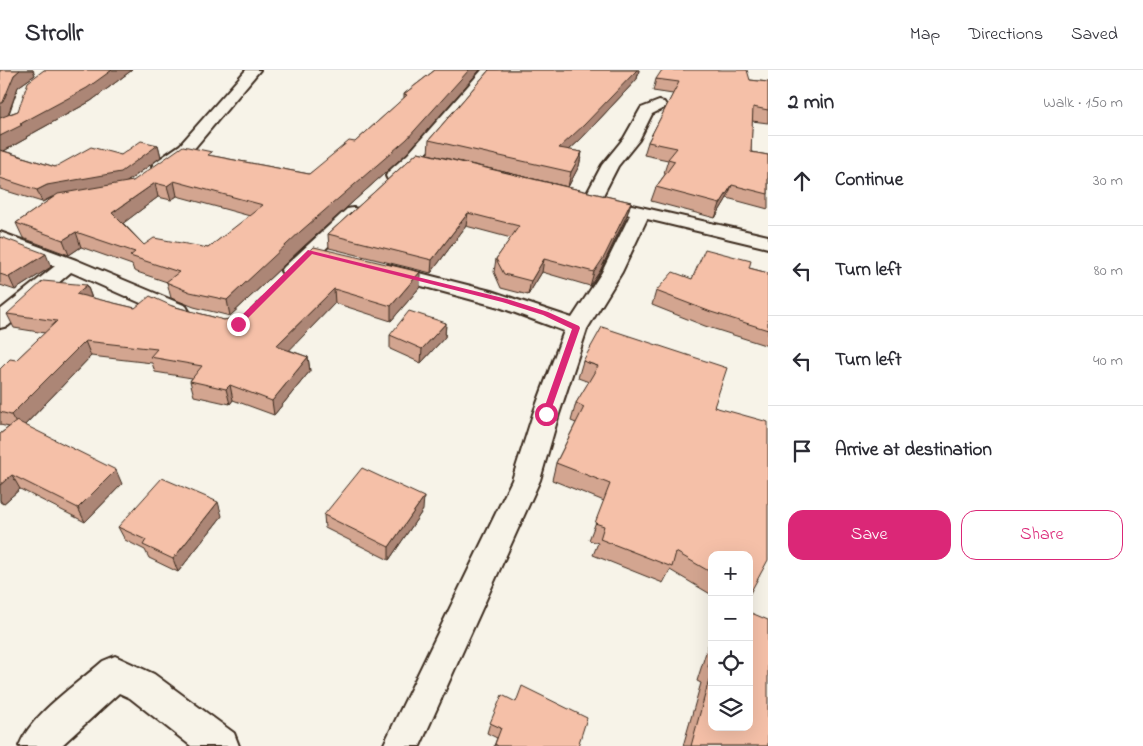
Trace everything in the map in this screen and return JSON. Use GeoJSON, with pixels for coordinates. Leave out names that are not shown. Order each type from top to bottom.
{"type":"FeatureCollection","features":[{"type":"Feature","properties":{"kind":"street"},"geometry":{"type":"LineString","coordinates":[[151,174],[186,148],[253,70]]}},
{"type":"Feature","properties":{"kind":"street"},"geometry":{"type":"LineString","coordinates":[[385,184],[414,157],[489,70]]}},
{"type":"Feature","properties":{"kind":"street"},"geometry":{"type":"LineString","coordinates":[[659,105],[646,111],[631,140],[585,197],[640,213],[768,242]]}},
{"type":"Feature","properties":{"kind":"street"},"geometry":{"type":"LineString","coordinates":[[414,157],[433,161]]}},
{"type":"Feature","properties":{"kind":"street"},"geometry":{"type":"LineString","coordinates":[[278,284],[320,254],[363,204]]}},
{"type":"Feature","properties":{"kind":"street"},"geometry":{"type":"LineString","coordinates":[[401,746],[526,480],[546,414],[576,328],[589,311],[623,254],[640,213]]}},
{"type":"Feature","properties":{"kind":"street"},"geometry":{"type":"LineString","coordinates":[[0,232],[16,224]]}},
{"type":"Feature","properties":{"kind":"street"},"geometry":{"type":"LineString","coordinates":[[0,238],[69,264],[194,316]]}},
{"type":"Feature","properties":{"kind":"street"},"geometry":{"type":"LineString","coordinates":[[0,321],[69,264]]}},
{"type":"Feature","properties":{"kind":"street"},"geometry":{"type":"LineString","coordinates":[[366,266],[505,300],[546,314],[576,328]]}},
{"type":"Feature","properties":{"kind":"street"},"geometry":{"type":"LineString","coordinates":[[37,746],[55,726],[115,674],[142,686],[220,746]]}},
{"type":"Feature","properties":{"kind":"building"},"geometry":{"type":"Polygon","coordinates":[[[0,70],[20,70],[14,75],[3,102],[0,104],[0,70]]]}},
{"type":"Feature","properties":{"kind":"building"},"geometry":{"type":"Polygon","coordinates":[[[44,70],[112,70],[87,88],[0,136],[0,118],[18,111],[28,82],[44,70]]]}},
{"type":"Feature","properties":{"kind":"building"},"geometry":{"type":"Polygon","coordinates":[[[435,70],[469,70],[407,139],[301,231],[227,300],[190,292],[166,282],[179,272],[130,256],[135,252],[76,232],[63,240],[16,223],[58,194],[133,181],[183,146],[212,152],[208,155],[309,174],[349,141],[355,142],[407,95],[404,94],[435,70]],[[174,181],[167,186],[155,183],[112,213],[144,245],[154,238],[208,248],[263,205],[174,181]]]}},
{"type":"Feature","properties":{"kind":"building"},"geometry":{"type":"Polygon","coordinates":[[[489,70],[637,70],[559,148],[582,152],[571,172],[429,140],[489,70]]]}},
{"type":"Feature","properties":{"kind":"building"},"geometry":{"type":"Polygon","coordinates":[[[662,70],[747,70],[750,80],[768,82],[768,110],[753,107],[751,152],[768,155],[768,194],[732,185],[720,204],[656,187],[675,161],[668,159],[677,148],[648,142],[679,82],[656,79],[662,70]]]}},
{"type":"Feature","properties":{"kind":"building"},"geometry":{"type":"Polygon","coordinates":[[[141,141],[158,145],[121,172],[47,185],[37,190],[0,178],[0,150],[55,167],[91,147],[121,155],[141,141]]]}},
{"type":"Feature","properties":{"kind":"building"},"geometry":{"type":"Polygon","coordinates":[[[418,152],[631,202],[604,257],[594,272],[544,259],[531,281],[504,274],[496,259],[519,226],[468,213],[432,260],[328,234],[418,152]]]}},
{"type":"Feature","properties":{"kind":"building"},"geometry":{"type":"Polygon","coordinates":[[[1,237],[46,254],[9,277],[0,274],[1,237]]]}},
{"type":"Feature","properties":{"kind":"building"},"geometry":{"type":"Polygon","coordinates":[[[314,247],[420,272],[391,306],[334,289],[276,346],[308,357],[272,401],[230,385],[226,389],[190,381],[202,366],[150,357],[157,349],[85,341],[11,415],[0,412],[0,369],[10,359],[16,360],[57,321],[7,314],[43,281],[87,285],[76,294],[135,308],[150,296],[172,306],[224,320],[244,316],[314,247]]]}},
{"type":"Feature","properties":{"kind":"building"},"geometry":{"type":"Polygon","coordinates":[[[705,249],[751,261],[749,268],[768,273],[768,330],[711,312],[656,291],[673,272],[692,279],[705,249]]]}},
{"type":"Feature","properties":{"kind":"building"},"geometry":{"type":"Polygon","coordinates":[[[409,311],[446,323],[422,349],[390,335],[409,311]]]}},
{"type":"Feature","properties":{"kind":"building"},"geometry":{"type":"Polygon","coordinates":[[[602,327],[727,368],[714,407],[768,422],[768,560],[753,588],[753,551],[708,551],[708,571],[676,552],[672,567],[600,539],[604,526],[595,523],[610,484],[556,463],[584,407],[576,403],[598,366],[583,361],[602,327]]]}},
{"type":"Feature","properties":{"kind":"building"},"geometry":{"type":"Polygon","coordinates":[[[17,421],[116,470],[78,508],[12,475],[0,485],[0,434],[17,421]]]}},
{"type":"Feature","properties":{"kind":"building"},"geometry":{"type":"Polygon","coordinates":[[[362,468],[424,497],[389,547],[324,515],[362,468]]]}},
{"type":"Feature","properties":{"kind":"building"},"geometry":{"type":"Polygon","coordinates":[[[162,478],[218,502],[173,559],[143,545],[146,540],[118,527],[162,478]]]}},
{"type":"Feature","properties":{"kind":"building"},"geometry":{"type":"Polygon","coordinates":[[[753,614],[768,620],[768,746],[691,746],[708,684],[708,731],[753,731],[753,614]]]}},
{"type":"Feature","properties":{"kind":"building"},"geometry":{"type":"Polygon","coordinates":[[[522,686],[587,718],[578,746],[498,746],[495,744],[501,728],[490,723],[502,695],[516,702],[522,686]]]}},
{"type":"Feature","properties":{"kind":"route"},"geometry":{"type":"LineString","coordinates":[[238,324],[310,252],[505,300],[546,314],[576,328],[546,414]]}}]}
